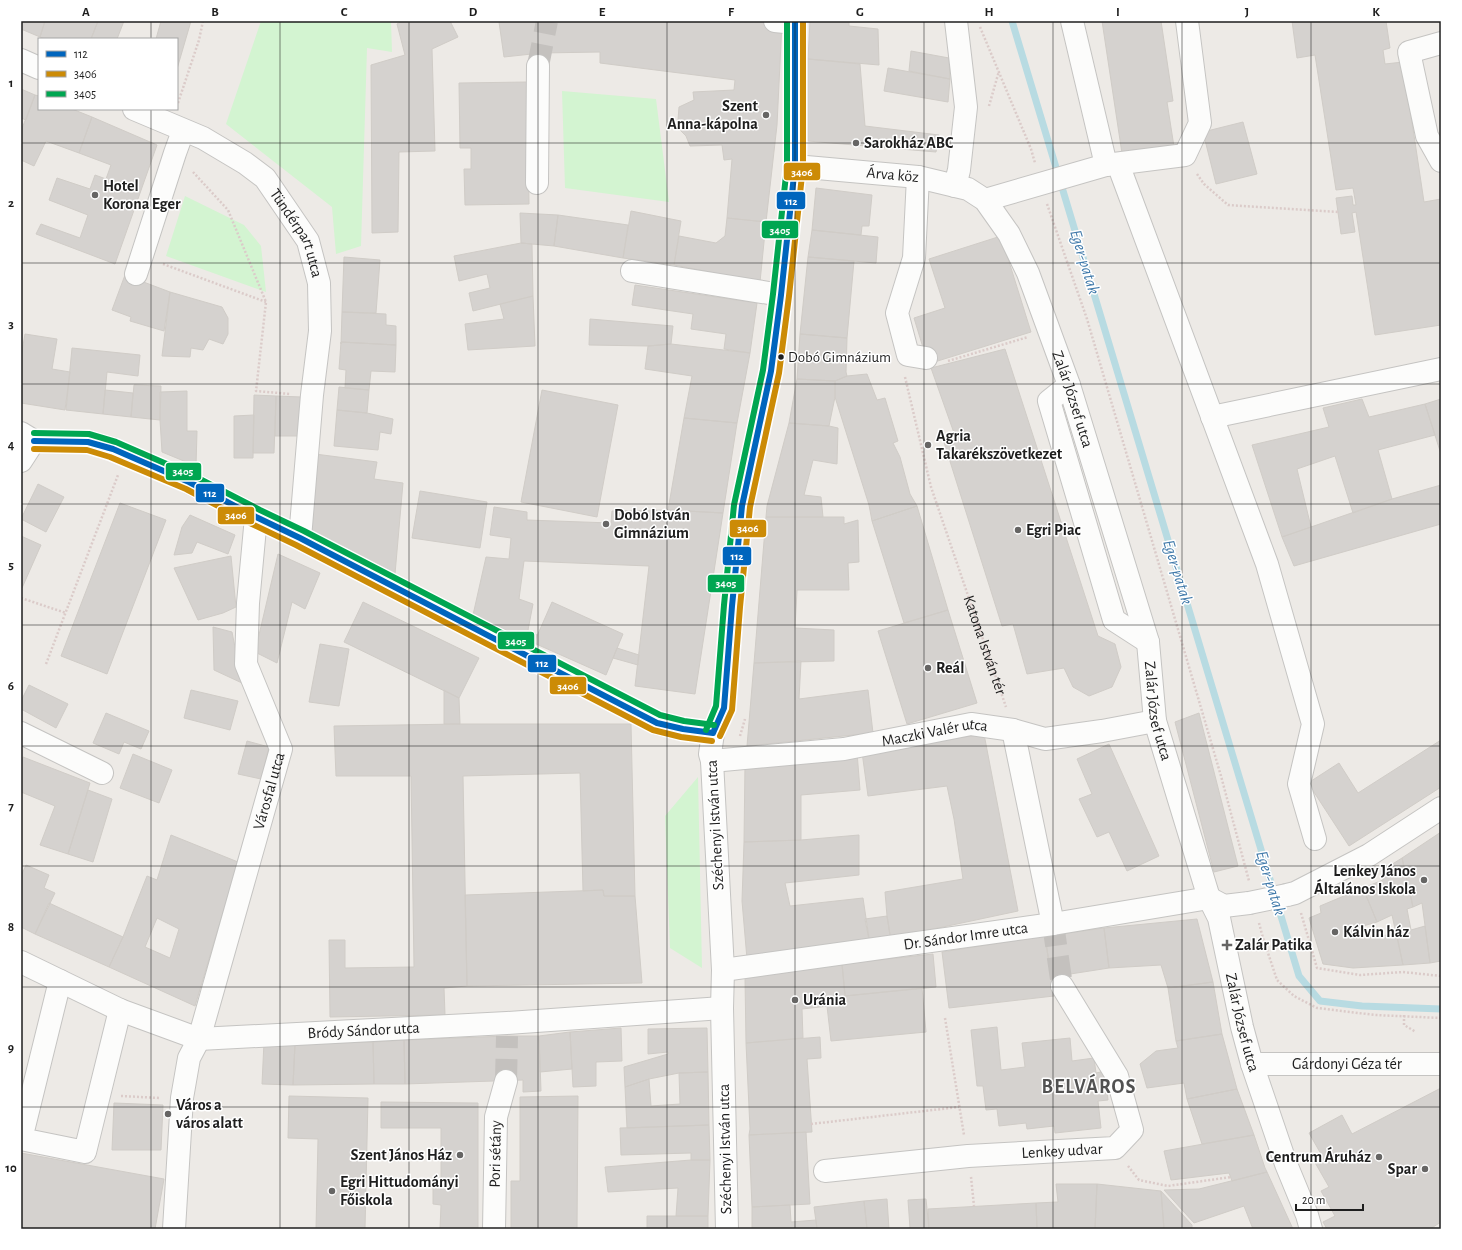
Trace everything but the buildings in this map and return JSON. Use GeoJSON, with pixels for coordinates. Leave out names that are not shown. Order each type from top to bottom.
{"type":"FeatureCollection","features":[{"type":"Feature","properties":{"kind":"street"},"geometry":{"type":"LineString","coordinates":[[955,186],[959,170],[966,107],[956,21]]}},
{"type":"Feature","properties":{"kind":"street"},"geometry":{"type":"LineString","coordinates":[[1072,21],[1112,164],[1212,417],[1267,564],[1313,724],[1300,784],[1315,840]]}},
{"type":"Feature","properties":{"kind":"street"},"geometry":{"type":"LineString","coordinates":[[985,200],[1112,164],[1185,155],[1200,123],[1186,21]]}},
{"type":"Feature","properties":{"kind":"street","name":"Széchenyi István utca"},"geometry":{"type":"LineString","coordinates":[[727,1229],[722,970],[712,761],[710,754],[714,733],[724,708],[742,506],[771,371],[782,295],[795,166],[789,22]]}},
{"type":"Feature","properties":{"kind":"street"},"geometry":{"type":"LineString","coordinates":[[1441,43],[1409,52],[1427,136],[1441,161]]}},
{"type":"Feature","properties":{"kind":"street"},"geometry":{"type":"LineString","coordinates":[[21,60],[38,68]]}},
{"type":"Feature","properties":{"kind":"street"},"geometry":{"type":"LineString","coordinates":[[537,183],[538,66]]}},
{"type":"Feature","properties":{"kind":"street","name":"Tündérpart utca"},"geometry":{"type":"LineString","coordinates":[[136,110],[183,131],[203,138],[245,163],[265,178],[308,241],[319,283],[320,331],[312,395],[300,538]]}},
{"type":"Feature","properties":{"kind":"street"},"geometry":{"type":"LineString","coordinates":[[139,265],[183,131]]}},
{"type":"Feature","properties":{"kind":"street","name":"Árva köz"},"geometry":{"type":"LineString","coordinates":[[795,166],[918,177],[968,189],[985,200]]}},
{"type":"Feature","properties":{"kind":"street"},"geometry":{"type":"LineString","coordinates":[[913,363],[897,313],[914,258],[918,177]]}},
{"type":"Feature","properties":{"kind":"street","name":"Zalár József utca"},"geometry":{"type":"LineString","coordinates":[[985,200],[1009,234],[1025,266],[1042,328],[1069,384],[1148,642],[1155,721],[1209,898],[1219,918],[1242,1027],[1252,1064],[1286,1164],[1308,1215],[1311,1229]]}},
{"type":"Feature","properties":{"kind":"street"},"geometry":{"type":"LineString","coordinates":[[632,271],[782,295]]}},
{"type":"Feature","properties":{"kind":"street"},"geometry":{"type":"LineString","coordinates":[[1212,417],[1441,369]]}},
{"type":"Feature","properties":{"kind":"street"},"geometry":{"type":"LineString","coordinates":[[1069,384],[1049,401],[1114,620],[1148,642]]}},
{"type":"Feature","properties":{"kind":"street"},"geometry":{"type":"LineString","coordinates":[[21,461],[27,437],[88,442],[113,449],[189,482],[657,723],[683,729],[714,733]]}},
{"type":"Feature","properties":{"kind":"street","name":"Városfal utca"},"geometry":{"type":"LineString","coordinates":[[174,1229],[182,1098],[189,1058],[199,1039],[281,749],[246,664],[248,603],[256,517]]}},
{"type":"Feature","properties":{"kind":"street","name":"Maczki Valér utca"},"geometry":{"type":"LineString","coordinates":[[712,761],[844,749],[971,724],[1014,730],[1045,739],[1155,721]]}},
{"type":"Feature","properties":{"kind":"street"},"geometry":{"type":"LineString","coordinates":[[1014,730],[1053,924]]}},
{"type":"Feature","properties":{"kind":"street"},"geometry":{"type":"LineString","coordinates":[[21,734],[102,773]]}},
{"type":"Feature","properties":{"kind":"street"},"geometry":{"type":"LineString","coordinates":[[1209,898],[1224,906],[1249,903],[1291,894],[1369,855],[1441,808]]}},
{"type":"Feature","properties":{"kind":"street","name":"Dr. Sándor Imre utca"},"geometry":{"type":"LineString","coordinates":[[722,970],[1053,924],[1209,898]]}},
{"type":"Feature","properties":{"kind":"street","name":"Bródy Sándor utca"},"geometry":{"type":"LineString","coordinates":[[21,962],[120,1010],[199,1039],[507,1030],[722,1008]]}},
{"type":"Feature","properties":{"kind":"street"},"geometry":{"type":"LineString","coordinates":[[60,981],[21,1139],[85,1152],[120,1010]]}},
{"type":"Feature","properties":{"kind":"street","name":"Lenkey udvar"},"geometry":{"type":"LineString","coordinates":[[825,1171],[968,1156],[1115,1148],[1132,1130],[1117,1076],[1062,986]]}},
{"type":"Feature","properties":{"kind":"street","name":"Gárdonyi Géza tér"},"geometry":{"type":"LineString","coordinates":[[1252,1064],[1441,1064]]}},
{"type":"Feature","properties":{"kind":"street","name":"Pori sétány"},"geometry":{"type":"LineString","coordinates":[[494,1229],[496,1117],[506,1080]]}},
{"type":"Feature","properties":{"kind":"path"},"geometry":{"type":"LineString","coordinates":[[178,103],[203,21]]}},
{"type":"Feature","properties":{"kind":"path"},"geometry":{"type":"LineString","coordinates":[[978,21],[1031,149]]}},
{"type":"Feature","properties":{"kind":"path"},"geometry":{"type":"LineString","coordinates":[[175,153],[228,210],[266,302],[256,391],[312,395]]}},
{"type":"Feature","properties":{"kind":"path"},"geometry":{"type":"LineString","coordinates":[[1185,155],[1204,184],[1228,205],[1338,212]]}},
{"type":"Feature","properties":{"kind":"path"},"geometry":{"type":"LineString","coordinates":[[1048,210],[1087,319],[1202,712]]}},
{"type":"Feature","properties":{"kind":"path"},"geometry":{"type":"LineString","coordinates":[[139,265],[266,302]]}},
{"type":"Feature","properties":{"kind":"path"},"geometry":{"type":"LineString","coordinates":[[948,361],[1042,328]]}},
{"type":"Feature","properties":{"kind":"path","name":"Katona István tér"},"geometry":{"type":"LineString","coordinates":[[913,363],[931,486],[1014,730]]}},
{"type":"Feature","properties":{"kind":"path"},"geometry":{"type":"LineString","coordinates":[[46,664],[125,455]]}},
{"type":"Feature","properties":{"kind":"path"},"geometry":{"type":"LineString","coordinates":[[21,598],[66,613]]}},
{"type":"Feature","properties":{"kind":"path"},"geometry":{"type":"LineString","coordinates":[[739,740],[745,722],[745,714]]}},
{"type":"Feature","properties":{"kind":"path"},"geometry":{"type":"LineString","coordinates":[[1291,894],[1317,968],[1360,975],[1403,972],[1441,976]]}},
{"type":"Feature","properties":{"kind":"path"},"geometry":{"type":"LineString","coordinates":[[1404,1015],[1404,1025],[1416,1032]]}},
{"type":"Feature","properties":{"kind":"path"},"geometry":{"type":"LineString","coordinates":[[945,1018],[968,1156],[974,1206]]}},
{"type":"Feature","properties":{"kind":"path"},"geometry":{"type":"LineString","coordinates":[[99,1095],[159,1098]]}},
{"type":"Feature","properties":{"kind":"path"},"geometry":{"type":"LineString","coordinates":[[811,1124],[959,1108]]}},
{"type":"Feature","properties":{"kind":"path"},"geometry":{"type":"LineString","coordinates":[[1115,1148],[1139,1180],[1168,1186],[1231,1177]]}},
{"type":"Feature","properties":{"kind":"green space"},"geometry":{"type":"Polygon","coordinates":[[[261,21],[391,21],[392,52],[367,48],[361,246],[336,254],[332,207],[226,124],[261,21]]]}},
{"type":"Feature","properties":{"kind":"green space"},"geometry":{"type":"Polygon","coordinates":[[[562,91],[656,99],[669,202],[565,188],[562,91]]]}},
{"type":"Feature","properties":{"kind":"green space"},"geometry":{"type":"Polygon","coordinates":[[[185,196],[244,225],[261,246],[266,292],[166,256],[185,196]]]}},
{"type":"Feature","properties":{"kind":"green space"},"geometry":{"type":"Polygon","coordinates":[[[698,777],[702,968],[670,948],[665,816],[698,777]]]}},
{"type":"Feature","properties":{"kind":"waterway","name":"Eger-patak"},"geometry":{"type":"LineString","coordinates":[[1012,21],[1299,976],[1320,1001],[1362,1006],[1441,1009]]}},
{"type":"Feature","properties":{"kind":"tunnel"},"geometry":{"type":"LineString","coordinates":[[538,66],[547,21]]}},
{"type":"Feature","properties":{"kind":"tunnel"},"geometry":{"type":"LineString","coordinates":[[1053,924],[1062,986]]}},
{"type":"Feature","properties":{"kind":"tunnel"},"geometry":{"type":"LineString","coordinates":[[506,1081],[507,1036]]}},
{"type":"Feature","properties":{"kind":"transit line","name":"3405"},"geometry":{"type":"LineString","coordinates":[[706,730],[716,706],[734,505],[763,370],[773,294],[787,166],[787,21]]}},
{"type":"Feature","properties":{"kind":"transit line","name":"112"},"geometry":{"type":"LineString","coordinates":[[713,733],[724,708],[742,506],[771,371],[781,295],[795,166],[795,21]]}},
{"type":"Feature","properties":{"kind":"transit line","name":"3406"},"geometry":{"type":"LineString","coordinates":[[720,736],[732,710],[750,507],[779,373],[789,296],[803,166],[803,21]]}},
{"type":"Feature","properties":{"kind":"transit line","name":"3405"},"geometry":{"type":"LineString","coordinates":[[34,433],[89,434],[116,442],[192,475],[304,531],[660,715],[684,721],[714,725]]}},
{"type":"Feature","properties":{"kind":"transit line","name":"112"},"geometry":{"type":"LineString","coordinates":[[34,441],[88,442],[113,449],[189,482],[657,723],[683,729],[713,733]]}},
{"type":"Feature","properties":{"kind":"transit line","name":"3406"},"geometry":{"type":"LineString","coordinates":[[34,449],[87,450],[110,457],[186,489],[653,730],[681,737],[712,741]]}},
{"type":"Feature","properties":{"kind":"place","name":"Szent Anna-kápolna"},"geometry":{"type":"Point","coordinates":[766,115]}},
{"type":"Feature","properties":{"kind":"place","name":"Sarokház ABC"},"geometry":{"type":"Point","coordinates":[856,143]}},
{"type":"Feature","properties":{"kind":"place","name":"Hotel Korona Eger"},"geometry":{"type":"Point","coordinates":[95,195]}},
{"type":"Feature","properties":{"kind":"place","name":"Dobó Gimnázium"},"geometry":{"type":"Point","coordinates":[781,357]}},
{"type":"Feature","properties":{"kind":"place","name":"Agria Takarékszövetkezet"},"geometry":{"type":"Point","coordinates":[928,445]}},
{"type":"Feature","properties":{"kind":"place","name":"Dobó István Gimnázium"},"geometry":{"type":"Point","coordinates":[606,524]}},
{"type":"Feature","properties":{"kind":"place","name":"Egri Piac"},"geometry":{"type":"Point","coordinates":[1018,530]}},
{"type":"Feature","properties":{"kind":"place","name":"Reál"},"geometry":{"type":"Point","coordinates":[928,668]}},
{"type":"Feature","properties":{"kind":"place","name":"Lenkey János Általános Iskola"},"geometry":{"type":"Point","coordinates":[1424,880]}},
{"type":"Feature","properties":{"kind":"place","name":"Kálvin ház"},"geometry":{"type":"Point","coordinates":[1335,932]}},
{"type":"Feature","properties":{"kind":"place","name":"Zalár Patika"},"geometry":{"type":"Point","coordinates":[1227,945]}},
{"type":"Feature","properties":{"kind":"place","name":"Uránia"},"geometry":{"type":"Point","coordinates":[795,1000]}},
{"type":"Feature","properties":{"kind":"place","name":"Város a város alatt"},"geometry":{"type":"Point","coordinates":[168,1114]}},
{"type":"Feature","properties":{"kind":"place","name":"Szent János Ház"},"geometry":{"type":"Point","coordinates":[460,1155]}},
{"type":"Feature","properties":{"kind":"place","name":"Centrum Áruház"},"geometry":{"type":"Point","coordinates":[1379,1157]}},
{"type":"Feature","properties":{"kind":"place","name":"Spar"},"geometry":{"type":"Point","coordinates":[1425,1169]}},
{"type":"Feature","properties":{"kind":"place","name":"Egri Hittudományi Főiskola"},"geometry":{"type":"Point","coordinates":[332,1191]}},
{"type":"Feature","properties":{"kind":"district","name":"BELVÁROS"},"geometry":{"type":"Point","coordinates":[1089,1087]}}]}
